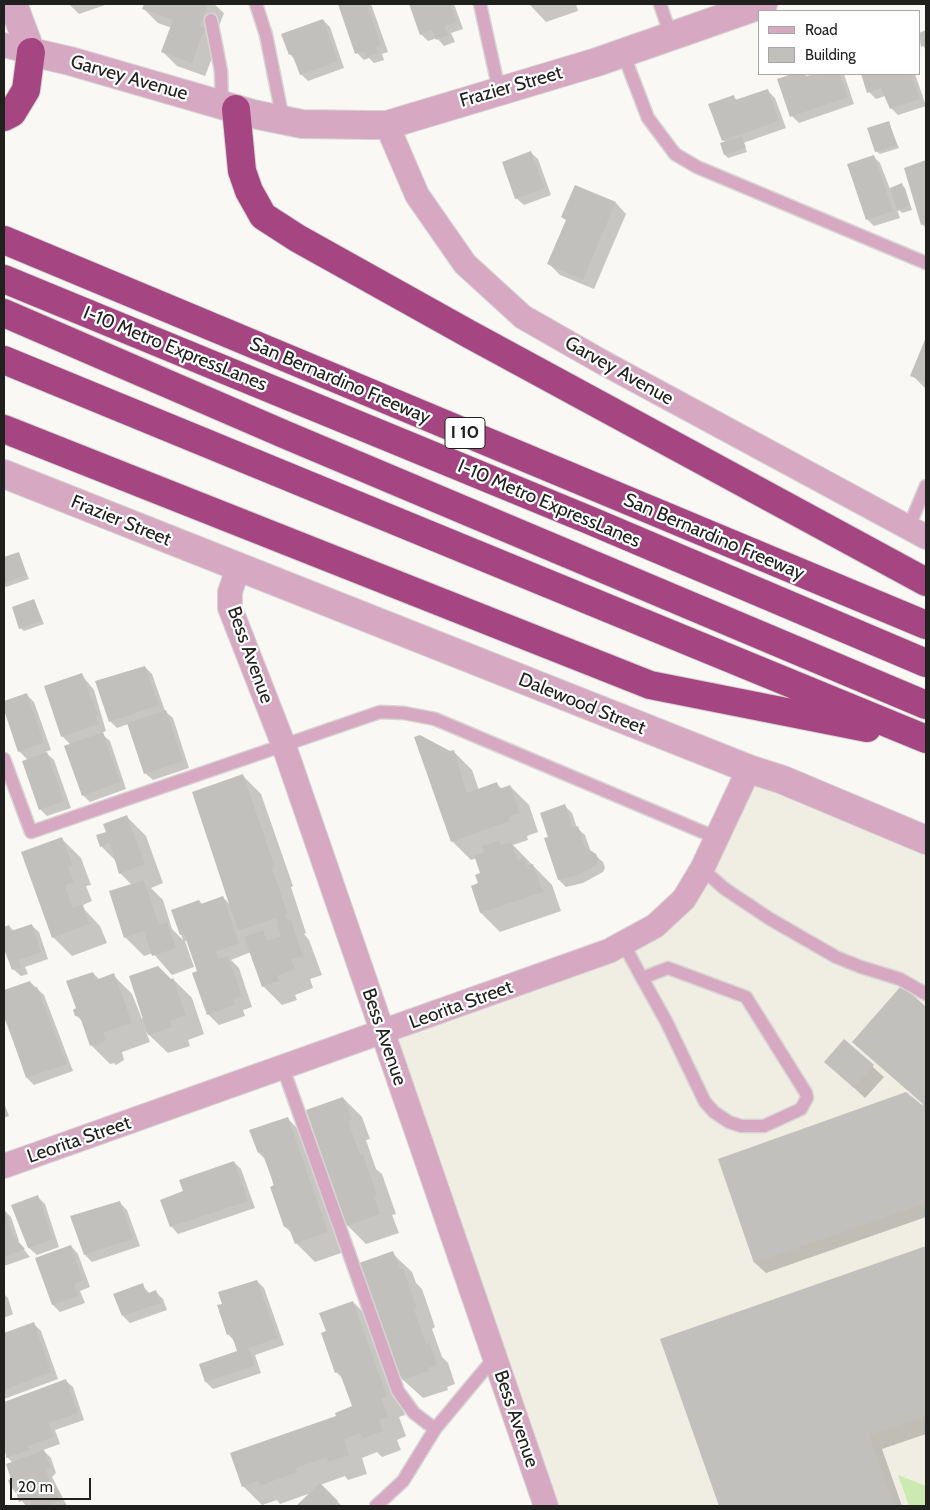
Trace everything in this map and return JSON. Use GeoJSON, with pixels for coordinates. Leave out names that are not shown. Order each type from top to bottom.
{"type":"FeatureCollection","features":[{"type":"Feature","properties":{"kind":"highway"},"geometry":{"type":"LineString","coordinates":[[4,117],[12,113],[26,90],[31,52]]}},
{"type":"Feature","properties":{"kind":"highway"},"geometry":{"type":"LineString","coordinates":[[237,109],[242,171],[249,191],[263,216],[297,238],[469,334],[926,582]]}},
{"type":"Feature","properties":{"kind":"highway","name":"San Bernardino Freeway"},"geometry":{"type":"LineString","coordinates":[[4,240],[926,625]]}},
{"type":"Feature","properties":{"kind":"highway","name":"I-10 Metro ExpressLanes"},"geometry":{"type":"LineString","coordinates":[[4,279],[589,520],[926,664]]}},
{"type":"Feature","properties":{"kind":"highway"},"geometry":{"type":"LineString","coordinates":[[4,313],[286,435],[926,705]]}},
{"type":"Feature","properties":{"kind":"highway"},"geometry":{"type":"LineString","coordinates":[[4,360],[926,739]]}},
{"type":"Feature","properties":{"kind":"highway"},"geometry":{"type":"LineString","coordinates":[[4,429],[650,685],[926,739]]}},
{"type":"Feature","properties":{"kind":"street"},"geometry":{"type":"LineString","coordinates":[[14,4],[31,52]]}},
{"type":"Feature","properties":{"kind":"street","name":"Frazier Street"},"geometry":{"type":"LineString","coordinates":[[237,109],[302,124],[387,124],[623,53],[763,4]]}},
{"type":"Feature","properties":{"kind":"street","name":"Garvey Avenue"},"geometry":{"type":"LineString","coordinates":[[4,45],[70,61],[237,109]]}},
{"type":"Feature","properties":{"kind":"street","name":"Garvey Avenue"},"geometry":{"type":"LineString","coordinates":[[387,124],[417,195],[465,264],[523,317],[917,533]]}},
{"type":"Feature","properties":{"kind":"street","name":"Frazier Street"},"geometry":{"type":"LineString","coordinates":[[4,474],[238,568]]}},
{"type":"Feature","properties":{"kind":"street","name":"Bess Avenue"},"geometry":{"type":"LineString","coordinates":[[238,568],[230,592],[230,608],[284,746],[546,1506]]}},
{"type":"Feature","properties":{"kind":"street","name":"Dalewood Street"},"geometry":{"type":"LineString","coordinates":[[238,568],[749,769],[783,780],[926,840]]}},
{"type":"Feature","properties":{"kind":"street","name":"Leorita Street"},"geometry":{"type":"LineString","coordinates":[[4,1166],[383,1033],[609,951],[655,926],[684,898],[702,869],[749,769]]}},
{"type":"Feature","properties":{"kind":"lane"},"geometry":{"type":"LineString","coordinates":[[256,4],[266,35],[283,120]]}},
{"type":"Feature","properties":{"kind":"lane"},"geometry":{"type":"LineString","coordinates":[[480,4],[499,90]]}},
{"type":"Feature","properties":{"kind":"lane"},"geometry":{"type":"LineString","coordinates":[[660,4],[672,36]]}},
{"type":"Feature","properties":{"kind":"lane"},"geometry":{"type":"LineString","coordinates":[[211,20],[221,71],[237,109]]}},
{"type":"Feature","properties":{"kind":"lane"},"geometry":{"type":"LineString","coordinates":[[623,53],[648,118],[675,154],[697,167],[926,263]]}},
{"type":"Feature","properties":{"kind":"lane"},"geometry":{"type":"LineString","coordinates":[[917,533],[926,486]]}},
{"type":"Feature","properties":{"kind":"lane"},"geometry":{"type":"LineString","coordinates":[[4,759],[31,832],[380,712],[435,719],[717,838]]}},
{"type":"Feature","properties":{"kind":"lane"},"geometry":{"type":"LineString","coordinates":[[702,869],[725,889],[762,914],[836,957],[860,967],[900,979],[926,994]]}},
{"type":"Feature","properties":{"kind":"lane"},"geometry":{"type":"LineString","coordinates":[[623,943],[642,978],[666,1021],[706,1102],[714,1112],[729,1122],[741,1126],[764,1126],[801,1108],[807,1098],[806,1093],[746,997],[668,968],[642,978]]}},
{"type":"Feature","properties":{"kind":"lane"},"geometry":{"type":"LineString","coordinates":[[283,1068],[398,1391],[414,1413],[435,1429]]}},
{"type":"Feature","properties":{"kind":"lane"},"geometry":{"type":"LineString","coordinates":[[376,1506],[403,1480],[435,1429],[495,1357]]}},
{"type":"Feature","properties":{"kind":"shaded area"},"geometry":{"type":"Polygon","coordinates":[[[749,769],[926,843],[926,1506],[546,1506],[383,1033],[655,926],[749,769]]]}},
{"type":"Feature","properties":{"kind":"green space"},"geometry":{"type":"Polygon","coordinates":[[[898,1475],[926,1486],[926,1506],[909,1506],[898,1475]]]}},
{"type":"Feature","properties":{"kind":"building"},"geometry":{"type":"Polygon","coordinates":[[[144,4],[208,4],[200,26],[205,28],[192,63],[161,52],[173,20],[142,9],[144,4]]]}},
{"type":"Feature","properties":{"kind":"building"},"geometry":{"type":"Polygon","coordinates":[[[338,4],[367,4],[381,45],[376,47],[378,53],[366,57],[364,51],[355,54],[338,4]]]}},
{"type":"Feature","properties":{"kind":"building"},"geometry":{"type":"Polygon","coordinates":[[[409,4],[450,4],[457,22],[445,26],[448,35],[436,40],[432,30],[420,35],[409,4]]]}},
{"type":"Feature","properties":{"kind":"building"},"geometry":{"type":"Polygon","coordinates":[[[323,19],[338,61],[300,75],[292,54],[289,55],[281,34],[323,19]]]}},
{"type":"Feature","properties":{"kind":"building"},"geometry":{"type":"Polygon","coordinates":[[[926,30],[926,45],[921,47],[920,40],[920,33],[926,30]]]}},
{"type":"Feature","properties":{"kind":"building"},"geometry":{"type":"Polygon","coordinates":[[[789,75],[840,75],[848,97],[790,117],[777,79],[789,75]]]}},
{"type":"Feature","properties":{"kind":"building"},"geometry":{"type":"Polygon","coordinates":[[[861,75],[911,75],[920,99],[890,109],[881,88],[867,93],[861,75]]]}},
{"type":"Feature","properties":{"kind":"building"},"geometry":{"type":"Polygon","coordinates":[[[768,89],[779,121],[722,141],[708,104],[734,95],[735,100],[768,89]]]}},
{"type":"Feature","properties":{"kind":"building"},"geometry":{"type":"Polygon","coordinates":[[[889,121],[897,145],[875,152],[867,128],[889,121]]]}},
{"type":"Feature","properties":{"kind":"building"},"geometry":{"type":"Polygon","coordinates":[[[742,136],[746,148],[724,155],[720,143],[742,136]]]}},
{"type":"Feature","properties":{"kind":"building"},"geometry":{"type":"Polygon","coordinates":[[[531,151],[545,188],[515,199],[502,162],[531,151]]]}},
{"type":"Feature","properties":{"kind":"building"},"geometry":{"type":"Polygon","coordinates":[[[874,155],[893,211],[866,220],[847,164],[874,155]]]}},
{"type":"Feature","properties":{"kind":"building"},"geometry":{"type":"Polygon","coordinates":[[[926,160],[926,223],[921,225],[904,168],[926,160]]]}},
{"type":"Feature","properties":{"kind":"building"},"geometry":{"type":"Polygon","coordinates":[[[902,183],[910,206],[897,211],[890,188],[902,183]]]}},
{"type":"Feature","properties":{"kind":"building"},"geometry":{"type":"Polygon","coordinates":[[[575,185],[616,202],[583,280],[547,264],[566,220],[561,217],[575,185]]]}},
{"type":"Feature","properties":{"kind":"building"},"geometry":{"type":"Polygon","coordinates":[[[926,337],[926,382],[910,376],[926,337]]]}},
{"type":"Feature","properties":{"kind":"building"},"geometry":{"type":"Polygon","coordinates":[[[19,552],[27,575],[4,583],[4,557],[19,552]]]}},
{"type":"Feature","properties":{"kind":"building"},"geometry":{"type":"Polygon","coordinates":[[[34,599],[42,621],[19,629],[12,607],[34,599]]]}},
{"type":"Feature","properties":{"kind":"building"},"geometry":{"type":"Polygon","coordinates":[[[145,666],[159,705],[109,722],[95,681],[145,666]]]}},
{"type":"Feature","properties":{"kind":"building"},"geometry":{"type":"Polygon","coordinates":[[[82,673],[98,715],[96,716],[99,724],[61,737],[44,686],[82,673]]]}},
{"type":"Feature","properties":{"kind":"building"},"geometry":{"type":"Polygon","coordinates":[[[27,693],[44,743],[18,752],[4,710],[4,701],[27,693]]]}},
{"type":"Feature","properties":{"kind":"building"},"geometry":{"type":"Polygon","coordinates":[[[166,710],[183,761],[144,774],[127,723],[166,710]]]}},
{"type":"Feature","properties":{"kind":"building"},"geometry":{"type":"Polygon","coordinates":[[[103,732],[120,782],[82,796],[64,746],[103,732]]]}},
{"type":"Feature","properties":{"kind":"building"},"geometry":{"type":"Polygon","coordinates":[[[420,735],[450,751],[454,750],[467,793],[497,782],[499,789],[510,785],[520,813],[509,817],[510,821],[451,842],[414,737],[420,735]]]}},
{"type":"Feature","properties":{"kind":"building"},"geometry":{"type":"Polygon","coordinates":[[[47,752],[64,801],[39,810],[22,761],[47,752]]]}},
{"type":"Feature","properties":{"kind":"building"},"geometry":{"type":"Polygon","coordinates":[[[243,774],[275,867],[272,868],[288,914],[285,915],[288,921],[291,920],[303,956],[291,960],[295,969],[277,976],[279,981],[262,987],[244,937],[263,930],[267,941],[281,936],[276,923],[278,923],[276,918],[238,931],[192,792],[243,774]]]}},
{"type":"Feature","properties":{"kind":"building"},"geometry":{"type":"Polygon","coordinates":[[[565,804],[573,828],[578,826],[585,847],[596,854],[599,860],[597,865],[576,876],[558,880],[544,838],[548,837],[540,813],[565,804]]]}},
{"type":"Feature","properties":{"kind":"building"},"geometry":{"type":"Polygon","coordinates":[[[127,815],[145,864],[119,874],[110,843],[100,847],[96,835],[106,832],[103,824],[127,815]]]}},
{"type":"Feature","properties":{"kind":"building"},"geometry":{"type":"Polygon","coordinates":[[[62,837],[73,866],[68,867],[74,882],[65,886],[73,908],[82,905],[89,924],[52,938],[21,852],[62,837]]]}},
{"type":"Feature","properties":{"kind":"building"},"geometry":{"type":"Polygon","coordinates":[[[499,841],[501,845],[511,842],[518,860],[524,858],[527,866],[533,864],[543,892],[480,913],[471,886],[478,883],[475,875],[480,873],[474,855],[484,852],[482,846],[499,841]]]}},
{"type":"Feature","properties":{"kind":"building"},"geometry":{"type":"Polygon","coordinates":[[[144,880],[159,925],[167,922],[176,948],[152,956],[144,931],[124,938],[109,891],[144,880]]]}},
{"type":"Feature","properties":{"kind":"building"},"geometry":{"type":"Polygon","coordinates":[[[223,896],[239,943],[216,952],[218,959],[228,956],[242,996],[233,1000],[235,1005],[207,1015],[192,973],[197,971],[184,934],[180,935],[171,910],[199,900],[201,904],[223,896]]]}},
{"type":"Feature","properties":{"kind":"building"},"geometry":{"type":"Polygon","coordinates":[[[32,924],[41,952],[19,960],[21,967],[12,970],[4,949],[4,927],[9,925],[11,931],[32,924]]]}},
{"type":"Feature","properties":{"kind":"building"},"geometry":{"type":"Polygon","coordinates":[[[158,966],[171,979],[173,978],[186,1015],[170,1021],[172,1027],[148,1035],[129,976],[158,966]]]}},
{"type":"Feature","properties":{"kind":"building"},"geometry":{"type":"Polygon","coordinates":[[[93,972],[96,980],[114,973],[132,1023],[103,1033],[106,1040],[96,1046],[94,1044],[90,1046],[80,1017],[75,1016],[73,1010],[76,1008],[66,981],[93,972]]]}},
{"type":"Feature","properties":{"kind":"building"},"geometry":{"type":"Polygon","coordinates":[[[30,981],[33,988],[37,987],[67,1064],[26,1078],[4,1014],[4,990],[30,981]]]}},
{"type":"Feature","properties":{"kind":"building"},"geometry":{"type":"Polygon","coordinates":[[[902,985],[926,1007],[926,1203],[754,1263],[718,1159],[906,1092],[922,1105],[852,1042],[902,985]]]}},
{"type":"Feature","properties":{"kind":"building"},"geometry":{"type":"Polygon","coordinates":[[[844,1039],[874,1065],[854,1088],[824,1062],[844,1039]]]}},
{"type":"Feature","properties":{"kind":"building"},"geometry":{"type":"Polygon","coordinates":[[[343,1097],[352,1120],[348,1121],[360,1155],[363,1154],[377,1195],[374,1196],[380,1214],[346,1226],[306,1110],[343,1097]]]}},
{"type":"Feature","properties":{"kind":"building"},"geometry":{"type":"Polygon","coordinates":[[[288,1117],[328,1232],[295,1244],[288,1226],[284,1227],[270,1187],[274,1185],[262,1152],[258,1153],[249,1130],[288,1117]]]}},
{"type":"Feature","properties":{"kind":"building"},"geometry":{"type":"Polygon","coordinates":[[[234,1161],[248,1201],[170,1227],[160,1200],[183,1191],[179,1180],[234,1161]]]}},
{"type":"Feature","properties":{"kind":"building"},"geometry":{"type":"Polygon","coordinates":[[[38,1195],[53,1239],[28,1248],[11,1205],[38,1195]]]}},
{"type":"Feature","properties":{"kind":"building"},"geometry":{"type":"Polygon","coordinates":[[[120,1201],[133,1239],[84,1255],[70,1216],[120,1201]]]}},
{"type":"Feature","properties":{"kind":"building"},"geometry":{"type":"Polygon","coordinates":[[[4,1207],[12,1234],[25,1249],[4,1257],[4,1207]]]}},
{"type":"Feature","properties":{"kind":"building"},"geometry":{"type":"Polygon","coordinates":[[[71,1245],[83,1280],[74,1284],[78,1296],[52,1305],[35,1258],[71,1245]]]}},
{"type":"Feature","properties":{"kind":"building"},"geometry":{"type":"Polygon","coordinates":[[[926,1246],[926,1416],[869,1435],[894,1506],[719,1506],[660,1339],[926,1246]]]}},
{"type":"Feature","properties":{"kind":"building"},"geometry":{"type":"Polygon","coordinates":[[[393,1251],[400,1269],[403,1268],[417,1308],[414,1309],[426,1344],[430,1343],[437,1365],[428,1368],[429,1371],[403,1380],[402,1377],[400,1378],[359,1263],[393,1251]]]}},
{"type":"Feature","properties":{"kind":"building"},"geometry":{"type":"Polygon","coordinates":[[[257,1280],[278,1338],[249,1348],[255,1366],[205,1382],[199,1364],[237,1351],[231,1333],[227,1335],[217,1305],[222,1304],[218,1292],[257,1280]]]}},
{"type":"Feature","properties":{"kind":"building"},"geometry":{"type":"Polygon","coordinates":[[[143,1283],[146,1294],[156,1290],[161,1303],[122,1316],[113,1294],[143,1283]]]}},
{"type":"Feature","properties":{"kind":"building"},"geometry":{"type":"Polygon","coordinates":[[[353,1301],[387,1396],[381,1398],[388,1417],[379,1420],[383,1431],[362,1439],[360,1433],[344,1439],[349,1455],[328,1462],[327,1457],[296,1468],[297,1472],[260,1486],[258,1481],[242,1487],[230,1453],[336,1416],[335,1413],[352,1406],[339,1371],[335,1373],[321,1333],[326,1331],[319,1313],[353,1301]]]}},
{"type":"Feature","properties":{"kind":"building"},"geometry":{"type":"Polygon","coordinates":[[[34,1322],[51,1372],[4,1390],[4,1333],[34,1322]]]}},
{"type":"Feature","properties":{"kind":"building"},"geometry":{"type":"Polygon","coordinates":[[[66,1379],[78,1413],[49,1423],[54,1437],[28,1446],[29,1450],[6,1458],[4,1402],[66,1379]]]}},
{"type":"Feature","properties":{"kind":"building"},"geometry":{"type":"Polygon","coordinates":[[[44,1450],[50,1465],[50,1468],[46,1470],[53,1489],[57,1488],[61,1501],[47,1506],[32,1506],[29,1498],[19,1502],[15,1487],[11,1489],[8,1480],[11,1479],[6,1464],[44,1450]]]}},
{"type":"Feature","properties":{"kind":"building"},"geometry":{"type":"Polygon","coordinates":[[[320,1483],[338,1501],[333,1506],[296,1506],[320,1483]]]}}]}
